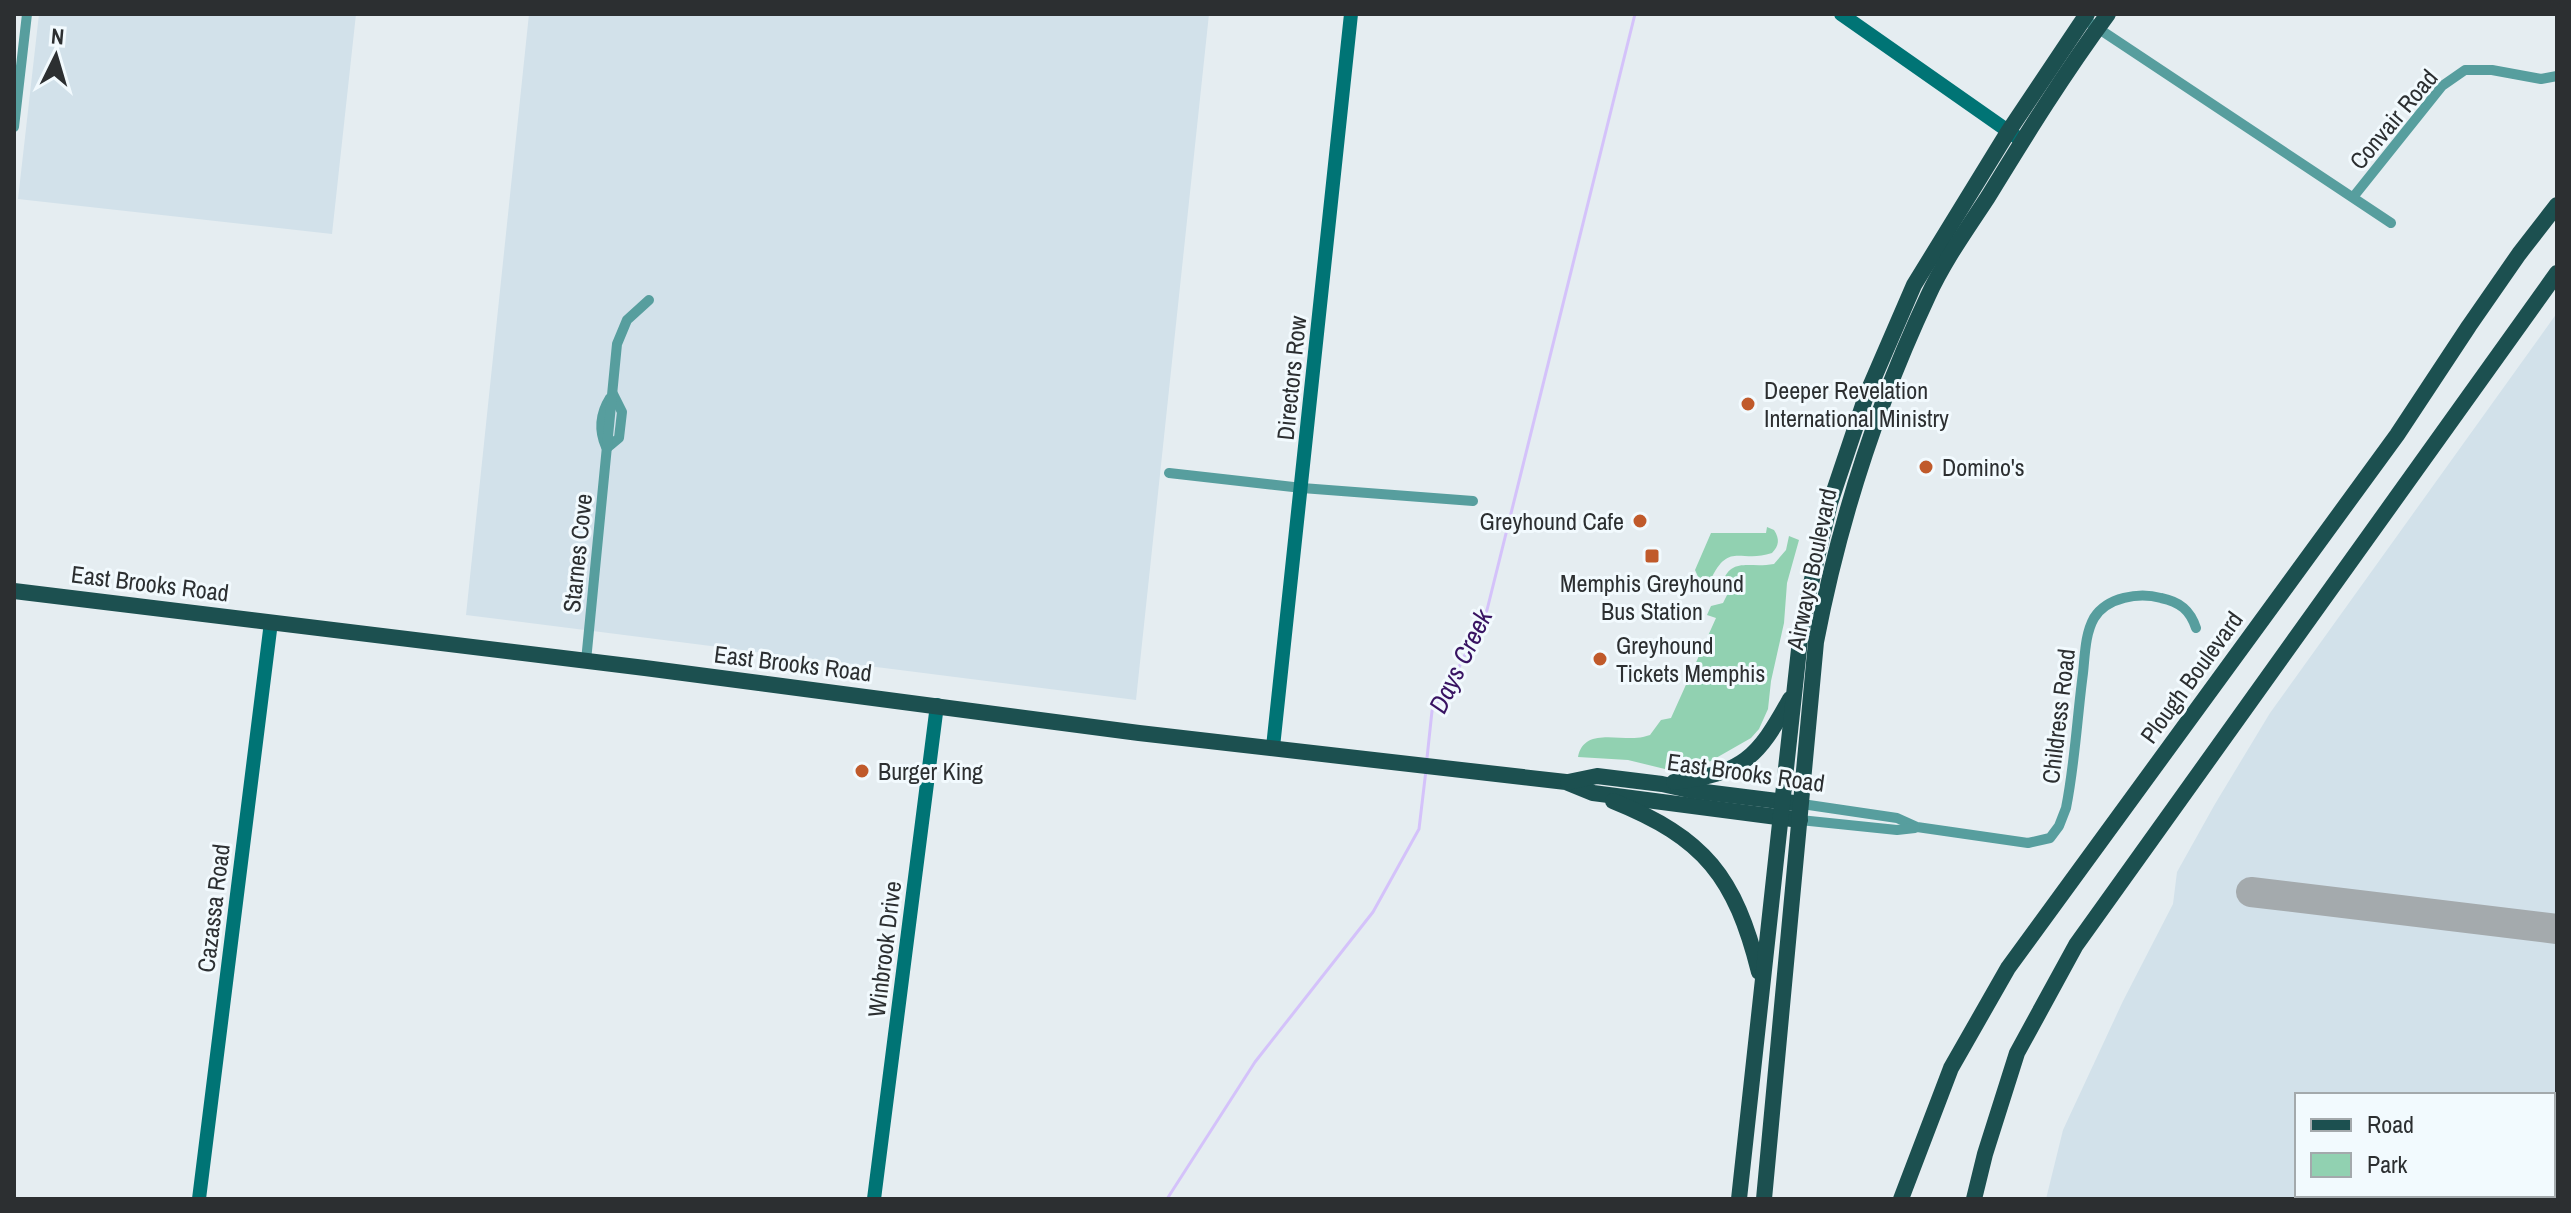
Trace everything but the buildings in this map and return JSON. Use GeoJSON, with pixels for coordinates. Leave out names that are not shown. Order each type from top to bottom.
{"type":"FeatureCollection","features":[{"type":"Feature","properties":{"kind":"main road","name":"Airways Boulevard"},"geometry":{"type":"LineString","coordinates":[[1739,1199],[1795,690],[1811,624],[1830,503],[1866,396],[1914,285],[2016,136],[2090,20],[2108,14]]}},
{"type":"Feature","properties":{"kind":"main road","name":"Plough Boulevard"},"geometry":{"type":"LineString","coordinates":[[1901,1199],[1951,1068],[2008,968],[2397,435],[2519,254],[2557,205]]}},
{"type":"Feature","properties":{"kind":"main road"},"geometry":{"type":"LineString","coordinates":[[1974,1199],[2017,1053],[2076,945],[2554,277]]}},
{"type":"Feature","properties":{"kind":"main road","name":"East Brooks Road"},"geometry":{"type":"LineString","coordinates":[[14,591],[937,705],[1139,733],[1566,782],[1593,793],[1781,818],[1801,812]]}},
{"type":"Feature","properties":{"kind":"main road","name":"Airways Boulevard"},"geometry":{"type":"LineString","coordinates":[[1764,1199],[1801,812],[1811,624]]}},
{"type":"Feature","properties":{"kind":"main road"},"geometry":{"type":"LineString","coordinates":[[1662,784],[1708,778],[1744,761],[1766,739],[1795,690]]}},
{"type":"Feature","properties":{"kind":"main road","name":"East Brooks Road"},"geometry":{"type":"LineString","coordinates":[[1566,782],[1597,776],[1662,784],[1784,801],[1801,812]]}},
{"type":"Feature","properties":{"kind":"main road"},"geometry":{"type":"LineString","coordinates":[[1593,793],[1654,818],[1692,843],[1731,892],[1750,935],[1762,983]]}},
{"type":"Feature","properties":{"kind":"street"},"geometry":{"type":"LineString","coordinates":[[14,127],[27,14]]}},
{"type":"Feature","properties":{"kind":"street","name":"Directors Row"},"geometry":{"type":"LineString","coordinates":[[1273,747],[1351,14]]}},
{"type":"Feature","properties":{"kind":"street"},"geometry":{"type":"LineString","coordinates":[[1847,16],[2016,136]]}},
{"type":"Feature","properties":{"kind":"street"},"geometry":{"type":"LineString","coordinates":[[2090,20],[2354,196]]}},
{"type":"Feature","properties":{"kind":"street","name":"Convair Road"},"geometry":{"type":"LineString","coordinates":[[2391,223],[2354,196],[2442,86],[2465,70],[2492,70],[2541,79],[2557,76]]}},
{"type":"Feature","properties":{"kind":"street","name":"Starnes Cove"},"geometry":{"type":"LineString","coordinates":[[586,661],[607,448],[601,435],[603,409],[613,393],[620,332],[635,310],[649,300]]}},
{"type":"Feature","properties":{"kind":"street","name":"Starnes Cove"},"geometry":{"type":"LineString","coordinates":[[607,448],[619,438],[622,412],[613,393]]}},
{"type":"Feature","properties":{"kind":"street"},"geometry":{"type":"LineString","coordinates":[[1169,473],[1302,488],[1473,501]]}},
{"type":"Feature","properties":{"kind":"street","name":"Childress Road"},"geometry":{"type":"LineString","coordinates":[[2050,838],[2063,818],[2069,792],[2088,637],[2094,618],[2112,603],[2142,595],[2167,600],[2187,610],[2196,628]]}},
{"type":"Feature","properties":{"kind":"street","name":"Cazassa Road"},"geometry":{"type":"LineString","coordinates":[[199,1199],[271,622]]}},
{"type":"Feature","properties":{"kind":"street","name":"Winbrook Drive"},"geometry":{"type":"LineString","coordinates":[[874,1199],[937,705]]}},
{"type":"Feature","properties":{"kind":"street","name":"East Brooks Road"},"geometry":{"type":"LineString","coordinates":[[1801,812],[1897,830],[1917,827]]}},
{"type":"Feature","properties":{"kind":"street","name":"East Brooks Road"},"geometry":{"type":"LineString","coordinates":[[1801,812],[1897,818],[1917,827],[2028,843],[2050,838]]}},
{"type":"Feature","properties":{"kind":"shaded area"},"geometry":{"type":"Polygon","coordinates":[[[39,14],[356,14],[332,234],[18,199],[39,14]]]}},
{"type":"Feature","properties":{"kind":"shaded area"},"geometry":{"type":"Polygon","coordinates":[[[529,14],[1209,14],[1136,700],[466,615],[529,14]]]}},
{"type":"Feature","properties":{"kind":"shaded area"},"geometry":{"type":"Polygon","coordinates":[[[2557,313],[2557,1199],[2046,1199],[2063,1130],[2123,1001],[2173,904],[2177,872],[2270,713],[2557,313]]]}},
{"type":"Feature","properties":{"kind":"green space"},"geometry":{"type":"Polygon","coordinates":[[[1767,527],[1774,530],[1778,539],[1772,553],[1730,557],[1717,568],[1710,581],[1703,576],[1699,579],[1695,570],[1711,533],[1766,533],[1767,527]]]}},
{"type":"Feature","properties":{"kind":"green space"},"geometry":{"type":"Polygon","coordinates":[[[1789,536],[1799,540],[1787,583],[1784,623],[1768,709],[1751,738],[1702,766],[1687,771],[1628,760],[1578,757],[1582,747],[1595,738],[1643,737],[1650,735],[1661,720],[1671,718],[1716,618],[1707,615],[1711,606],[1723,603],[1730,589],[1721,588],[1729,571],[1734,567],[1774,564],[1786,550],[1789,536]]]}},
{"type":"Feature","properties":{"kind":"waterway","name":"Days Creek"},"geometry":{"type":"LineString","coordinates":[[1427,758],[1432,711],[1459,667],[1487,610],[1635,14]]}},
{"type":"Feature","properties":{"kind":"waterway","name":"Days Creek"},"geometry":{"type":"LineString","coordinates":[[1167,1199],[1255,1062],[1373,912],[1419,829],[1426,770]]}},
{"type":"Feature","properties":{"kind":"taxiway"},"geometry":{"type":"LineString","coordinates":[[2251,892],[2557,929]]}},
{"type":"Feature","properties":{"kind":"place","name":"Deeper Revelation International Ministry"},"geometry":{"type":"Point","coordinates":[1748,404]}},
{"type":"Feature","properties":{"kind":"place","name":"Domino's"},"geometry":{"type":"Point","coordinates":[1926,467]}},
{"type":"Feature","properties":{"kind":"place","name":"Greyhound Cafe"},"geometry":{"type":"Point","coordinates":[1640,521]}},
{"type":"Feature","properties":{"kind":"place","name":"Memphis Greyhound Bus Station"},"geometry":{"type":"Point","coordinates":[1652,556]}},
{"type":"Feature","properties":{"kind":"place","name":"Greyhound Tickets Memphis"},"geometry":{"type":"Point","coordinates":[1600,659]}},
{"type":"Feature","properties":{"kind":"place","name":"Burger King"},"geometry":{"type":"Point","coordinates":[862,771]}}]}
